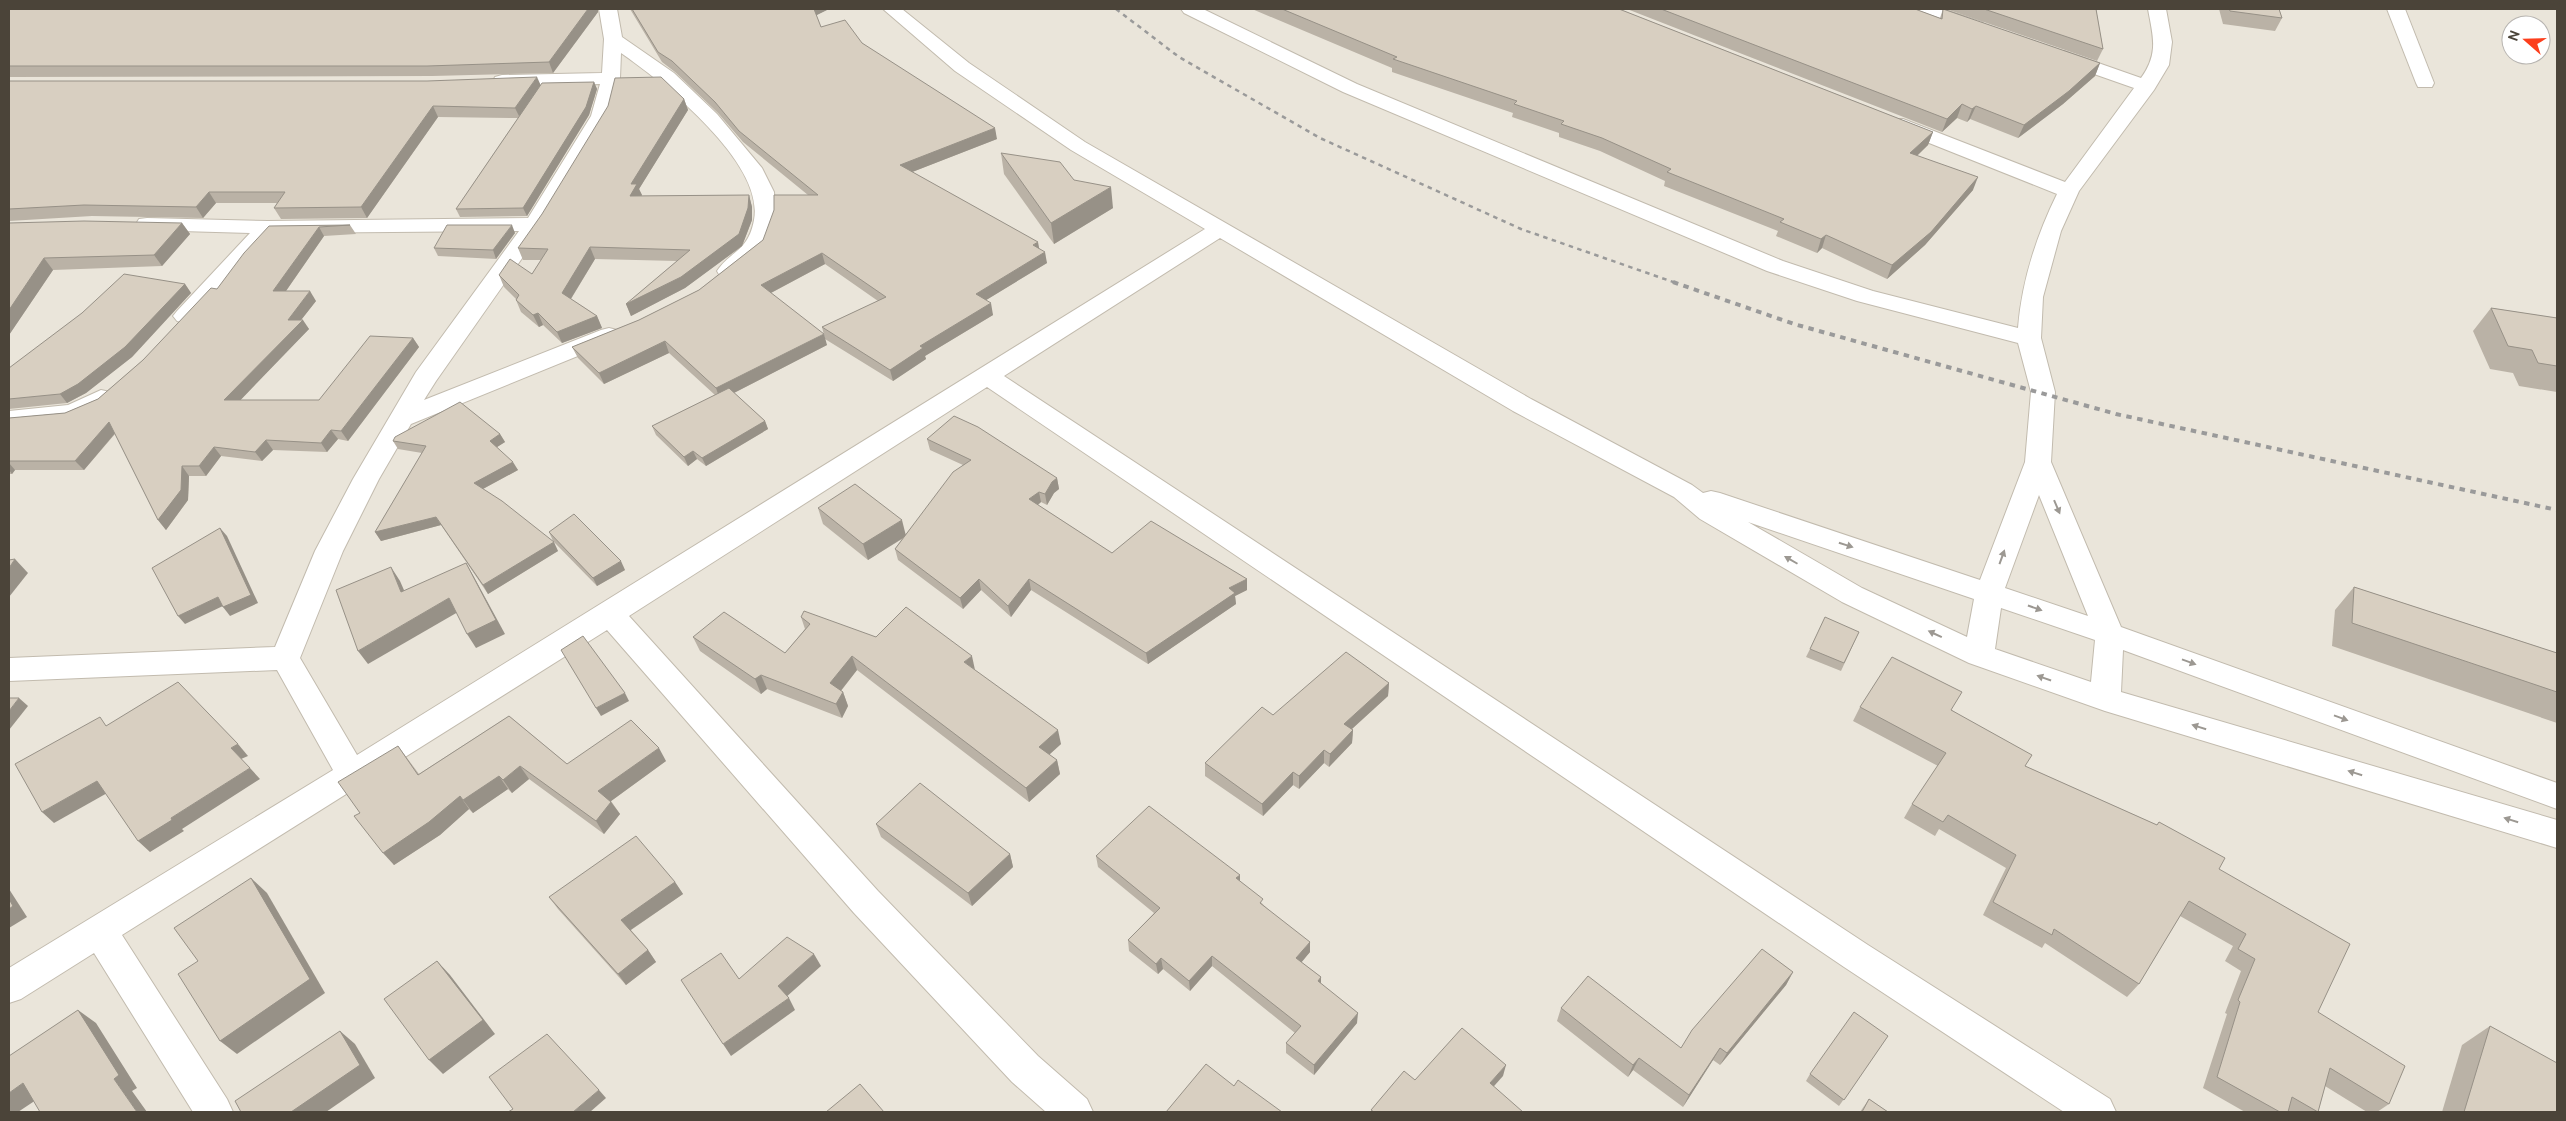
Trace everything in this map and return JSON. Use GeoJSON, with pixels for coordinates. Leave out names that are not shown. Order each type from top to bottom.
{"type":"FeatureCollection","features":[{"type":"Feature","properties":{"kind":"street"},"geometry":{"type":"LineString","coordinates":[[285,658],[329,551],[366,479],[425,378],[535,224],[576,160],[601,116],[611,78],[613,39],[608,9]]}},
{"type":"Feature","properties":{"kind":"street"},"geometry":{"type":"LineString","coordinates":[[892,9],[962,67],[1078,146],[1522,405],[1683,491],[2110,634],[2557,796]]}},
{"type":"Feature","properties":{"kind":"street"},"geometry":{"type":"LineString","coordinates":[[1190,9],[1350,88],[1635,210],[1774,266],[1865,296],[2029,338]]}},
{"type":"Feature","properties":{"kind":"street"},"geometry":{"type":"LineString","coordinates":[[1925,9],[1990,31]]}},
{"type":"Feature","properties":{"kind":"street"},"geometry":{"type":"LineString","coordinates":[[1979,655],[1989,592],[2038,462],[2043,392],[2029,338],[2032,297],[2050,231],[2069,192],[2147,86],[2160,65],[2163,42],[2156,9]]}},
{"type":"Feature","properties":{"kind":"street"},"geometry":{"type":"LineString","coordinates":[[2396,9],[2425,83]]}},
{"type":"Feature","properties":{"kind":"street"},"geometry":{"type":"LineString","coordinates":[[613,39],[667,77],[710,118],[755,172],[764,192],[764,220],[754,250],[714,282]]}},
{"type":"Feature","properties":{"kind":"street"},"geometry":{"type":"LineString","coordinates":[[2045,50],[2147,86]]}},
{"type":"Feature","properties":{"kind":"street"},"geometry":{"type":"LineString","coordinates":[[482,82],[611,78]]}},
{"type":"Feature","properties":{"kind":"street"},"geometry":{"type":"LineString","coordinates":[[1875,115],[2069,192]]}},
{"type":"Feature","properties":{"kind":"street"},"geometry":{"type":"LineString","coordinates":[[131,224],[268,227],[535,224]]}},
{"type":"Feature","properties":{"kind":"street"},"geometry":{"type":"LineString","coordinates":[[168,334],[268,227]]}},
{"type":"Feature","properties":{"kind":"street"},"geometry":{"type":"LineString","coordinates":[[9,987],[988,378],[1220,229]]}},
{"type":"Feature","properties":{"kind":"street"},"geometry":{"type":"LineString","coordinates":[[403,418],[626,328]]}},
{"type":"Feature","properties":{"kind":"street"},"geometry":{"type":"LineString","coordinates":[[988,378],[1856,956],[2097,1112]]}},
{"type":"Feature","properties":{"kind":"street"},"geometry":{"type":"LineString","coordinates":[[9,419],[73,412],[96,401],[117,386]]}},
{"type":"Feature","properties":{"kind":"street"},"geometry":{"type":"LineString","coordinates":[[2038,462],[2110,634],[2105,699]]}},
{"type":"Feature","properties":{"kind":"street"},"geometry":{"type":"LineString","coordinates":[[1683,491],[1709,512],[1852,595],[1979,655],[2105,699],[2557,834]]}},
{"type":"Feature","properties":{"kind":"street"},"geometry":{"type":"LineString","coordinates":[[610,614],[866,902],[1025,1069],[1074,1112]]}},
{"type":"Feature","properties":{"kind":"street"},"geometry":{"type":"LineString","coordinates":[[9,669],[285,658]]}},
{"type":"Feature","properties":{"kind":"street"},"geometry":{"type":"LineString","coordinates":[[285,658],[352,774]]}},
{"type":"Feature","properties":{"kind":"street"},"geometry":{"type":"LineString","coordinates":[[99,930],[214,1112]]}},
{"type":"Feature","properties":{"kind":"shaded area"},"geometry":{"type":"Polygon","coordinates":[[[9,9],[2557,9],[2557,1112],[9,1112],[9,9]]]}},
{"type":"Feature","properties":{"kind":"building"},"geometry":{"type":"Polygon","coordinates":[[[9,9],[588,9],[549,62],[427,66],[9,66],[9,9]]]}},
{"type":"Feature","properties":{"kind":"building"},"geometry":{"type":"Polygon","coordinates":[[[632,9],[814,9],[821,27],[845,20],[862,43],[995,128],[900,165],[1038,242],[1033,245],[1045,252],[976,294],[991,303],[920,346],[923,348],[890,370],[822,327],[886,297],[822,253],[761,285],[824,334],[716,388],[665,341],[599,373],[572,347],[639,320],[699,290],[763,240],[774,210],[774,195],[818,195],[739,131],[715,102],[672,61],[658,52],[632,9]]]}},
{"type":"Feature","properties":{"kind":"building"},"geometry":{"type":"Polygon","coordinates":[[[1282,9],[1619,9],[1933,132],[1910,153],[1978,177],[1931,232],[1892,265],[1826,235],[1821,239],[1780,222],[1784,219],[1667,172],[1671,169],[1602,138],[1561,124],[1564,121],[1514,104],[1517,101],[1393,59],[1397,57],[1282,9]]]}},
{"type":"Feature","properties":{"kind":"building"},"geometry":{"type":"Polygon","coordinates":[[[1661,9],[1915,9],[1942,19],[1943,9],[2100,63],[2069,91],[2024,125],[1976,106],[1972,109],[1962,104],[1947,119],[1661,9]]]}},
{"type":"Feature","properties":{"kind":"building"},"geometry":{"type":"Polygon","coordinates":[[[1984,9],[2096,9],[2103,49],[1984,9]]]}},
{"type":"Feature","properties":{"kind":"building"},"geometry":{"type":"Polygon","coordinates":[[[2229,9],[2279,9],[2282,18],[2230,11],[2229,9]]]}},
{"type":"Feature","properties":{"kind":"building"},"geometry":{"type":"Polygon","coordinates":[[[537,77],[515,108],[433,106],[361,207],[274,208],[285,192],[209,192],[196,207],[84,205],[9,209],[9,81],[427,81],[537,77]]]}},
{"type":"Feature","properties":{"kind":"building"},"geometry":{"type":"Polygon","coordinates":[[[661,77],[684,99],[631,184],[637,184],[630,196],[749,195],[748,208],[739,234],[681,277],[626,304],[690,250],[590,247],[562,293],[597,316],[557,332],[538,313],[533,315],[516,300],[519,295],[499,275],[510,259],[532,274],[548,249],[518,248],[542,214],[608,106],[615,78],[661,77]]]}},
{"type":"Feature","properties":{"kind":"building"},"geometry":{"type":"Polygon","coordinates":[[[594,82],[586,107],[523,208],[456,209],[542,83],[594,82]]]}},
{"type":"Feature","properties":{"kind":"building"},"geometry":{"type":"Polygon","coordinates":[[[1001,153],[1060,162],[1074,180],[1111,187],[1051,223],[1001,153]]]}},
{"type":"Feature","properties":{"kind":"building"},"geometry":{"type":"Polygon","coordinates":[[[84,221],[182,223],[154,255],[44,258],[9,310],[9,223],[84,221]]]}},
{"type":"Feature","properties":{"kind":"building"},"geometry":{"type":"Polygon","coordinates":[[[350,225],[319,227],[273,291],[310,291],[288,320],[303,320],[224,400],[319,400],[370,336],[413,338],[341,431],[331,430],[321,443],[266,440],[255,452],[214,447],[199,466],[182,466],[181,490],[158,520],[109,422],[75,461],[9,461],[9,418],[65,413],[98,399],[143,360],[211,288],[217,289],[244,253],[269,226],[350,225]]]}},
{"type":"Feature","properties":{"kind":"building"},"geometry":{"type":"Polygon","coordinates":[[[447,225],[512,225],[493,250],[434,248],[447,225]]]}},
{"type":"Feature","properties":{"kind":"building"},"geometry":{"type":"Polygon","coordinates":[[[124,274],[185,284],[125,347],[78,384],[60,394],[9,399],[9,368],[82,313],[124,274]]]}},
{"type":"Feature","properties":{"kind":"building"},"geometry":{"type":"Polygon","coordinates":[[[2491,308],[2557,318],[2557,366],[2538,363],[2532,350],[2508,346],[2491,308]]]}},
{"type":"Feature","properties":{"kind":"building"},"geometry":{"type":"Polygon","coordinates":[[[729,388],[765,421],[702,458],[693,451],[684,457],[652,426],[729,388]]]}},
{"type":"Feature","properties":{"kind":"building"},"geometry":{"type":"Polygon","coordinates":[[[460,402],[500,434],[490,441],[513,462],[474,483],[502,501],[554,542],[483,585],[436,517],[375,532],[426,446],[393,441],[395,437],[460,402]]]}},
{"type":"Feature","properties":{"kind":"building"},"geometry":{"type":"Polygon","coordinates":[[[954,416],[978,427],[1057,478],[1052,482],[1045,494],[1039,492],[1029,499],[1112,553],[1151,521],[1247,579],[1229,588],[1235,593],[1146,653],[1029,579],[1008,606],[979,579],[960,598],[895,549],[953,472],[971,460],[927,439],[954,416]]]}},
{"type":"Feature","properties":{"kind":"building"},"geometry":{"type":"Polygon","coordinates":[[[855,484],[902,520],[863,544],[818,508],[855,484]]]}},
{"type":"Feature","properties":{"kind":"building"},"geometry":{"type":"Polygon","coordinates":[[[574,514],[621,561],[593,578],[549,532],[574,514]]]}},
{"type":"Feature","properties":{"kind":"building"},"geometry":{"type":"Polygon","coordinates":[[[220,528],[251,595],[223,607],[218,597],[178,616],[152,568],[220,528]]]}},
{"type":"Feature","properties":{"kind":"building"},"geometry":{"type":"Polygon","coordinates":[[[15,559],[9,568],[9,560],[15,559]]]}},
{"type":"Feature","properties":{"kind":"building"},"geometry":{"type":"Polygon","coordinates":[[[466,563],[496,620],[467,634],[449,598],[358,651],[336,590],[391,567],[401,592],[466,563]]]}},
{"type":"Feature","properties":{"kind":"building"},"geometry":{"type":"Polygon","coordinates":[[[2354,587],[2557,653],[2557,692],[2352,623],[2354,587]]]}},
{"type":"Feature","properties":{"kind":"building"},"geometry":{"type":"Polygon","coordinates":[[[906,607],[972,656],[964,662],[1058,730],[1039,747],[1057,760],[1026,788],[852,656],[830,683],[843,692],[836,704],[761,675],[755,679],[693,637],[724,612],[785,653],[810,624],[801,617],[804,611],[876,637],[906,607]]]}},
{"type":"Feature","properties":{"kind":"building"},"geometry":{"type":"Polygon","coordinates":[[[1825,617],[1859,632],[1844,663],[1810,649],[1825,617]]]}},
{"type":"Feature","properties":{"kind":"building"},"geometry":{"type":"Polygon","coordinates":[[[583,636],[625,693],[596,708],[561,650],[583,636]]]}},
{"type":"Feature","properties":{"kind":"building"},"geometry":{"type":"Polygon","coordinates":[[[1346,652],[1389,683],[1344,724],[1353,730],[1330,754],[1324,750],[1299,776],[1293,772],[1262,804],[1205,763],[1262,707],[1273,715],[1346,652]]]}},
{"type":"Feature","properties":{"kind":"building"},"geometry":{"type":"Polygon","coordinates":[[[1892,657],[1962,692],[1951,710],[2032,755],[2025,766],[2157,825],[2159,822],[2225,858],[2219,869],[2350,944],[2318,1012],[2405,1066],[2389,1104],[2330,1068],[2318,1112],[2292,1097],[2288,1112],[2280,1112],[2217,1077],[2240,1002],[2238,1000],[2255,959],[2238,949],[2246,934],[2189,901],[2139,984],[2054,929],[2052,935],[1993,902],[2016,855],[1948,815],[1943,822],[1912,804],[1946,753],[1860,707],[1892,657]]]}},
{"type":"Feature","properties":{"kind":"building"},"geometry":{"type":"Polygon","coordinates":[[[178,682],[238,744],[231,748],[250,768],[138,841],[97,781],[42,812],[15,764],[100,717],[106,726],[178,682]]]}},
{"type":"Feature","properties":{"kind":"building"},"geometry":{"type":"Polygon","coordinates":[[[9,698],[19,698],[9,711],[9,698]]]}},
{"type":"Feature","properties":{"kind":"building"},"geometry":{"type":"Polygon","coordinates":[[[509,716],[567,764],[631,720],[659,748],[598,791],[611,802],[596,821],[520,766],[503,780],[499,776],[463,800],[460,796],[429,822],[383,853],[354,816],[360,813],[338,782],[398,746],[418,775],[509,716]]]}},
{"type":"Feature","properties":{"kind":"building"},"geometry":{"type":"Polygon","coordinates":[[[920,783],[1010,854],[968,893],[876,824],[920,783]]]}},
{"type":"Feature","properties":{"kind":"building"},"geometry":{"type":"Polygon","coordinates":[[[1149,806],[1240,875],[1236,878],[1263,899],[1260,903],[1310,942],[1296,958],[1321,977],[1318,981],[1358,1013],[1314,1065],[1286,1043],[1301,1026],[1212,956],[1189,981],[1161,958],[1156,964],[1128,940],[1160,908],[1096,856],[1149,806]]]}},
{"type":"Feature","properties":{"kind":"building"},"geometry":{"type":"Polygon","coordinates":[[[636,836],[675,882],[621,920],[648,950],[618,974],[549,897],[636,836]]]}},
{"type":"Feature","properties":{"kind":"building"},"geometry":{"type":"Polygon","coordinates":[[[251,878],[310,979],[220,1041],[178,974],[198,961],[174,928],[251,878]]]}},
{"type":"Feature","properties":{"kind":"building"},"geometry":{"type":"Polygon","coordinates":[[[9,899],[13,906],[9,909],[9,899]]]}},
{"type":"Feature","properties":{"kind":"building"},"geometry":{"type":"Polygon","coordinates":[[[787,937],[814,954],[778,986],[789,998],[723,1044],[681,980],[721,953],[739,979],[787,937]]]}},
{"type":"Feature","properties":{"kind":"building"},"geometry":{"type":"Polygon","coordinates":[[[1762,949],[1793,972],[1727,1053],[1720,1048],[1689,1095],[1639,1058],[1633,1065],[1561,1008],[1588,976],[1681,1048],[1692,1030],[1762,949]]]}},
{"type":"Feature","properties":{"kind":"building"},"geometry":{"type":"Polygon","coordinates":[[[437,961],[483,1020],[429,1060],[384,999],[437,961]]]}},
{"type":"Feature","properties":{"kind":"building"},"geometry":{"type":"Polygon","coordinates":[[[78,1010],[119,1075],[114,1079],[137,1112],[40,1112],[23,1083],[9,1093],[9,1056],[78,1010]]]}},
{"type":"Feature","properties":{"kind":"building"},"geometry":{"type":"Polygon","coordinates":[[[1854,1012],[1888,1036],[1844,1100],[1810,1074],[1854,1012]]]}},
{"type":"Feature","properties":{"kind":"building"},"geometry":{"type":"Polygon","coordinates":[[[2490,1026],[2557,1063],[2557,1112],[2464,1112],[2490,1026]]]}},
{"type":"Feature","properties":{"kind":"building"},"geometry":{"type":"Polygon","coordinates":[[[1462,1028],[1506,1065],[1490,1083],[1523,1112],[1374,1112],[1371,1110],[1404,1071],[1415,1080],[1462,1028]]]}},
{"type":"Feature","properties":{"kind":"building"},"geometry":{"type":"Polygon","coordinates":[[[340,1031],[360,1065],[291,1112],[241,1112],[235,1101],[340,1031]]]}},
{"type":"Feature","properties":{"kind":"building"},"geometry":{"type":"Polygon","coordinates":[[[547,1034],[599,1090],[573,1112],[508,1112],[513,1109],[489,1077],[547,1034]]]}},
{"type":"Feature","properties":{"kind":"building"},"geometry":{"type":"Polygon","coordinates":[[[1206,1064],[1234,1086],[1238,1080],[1282,1112],[1166,1112],[1206,1064]]]}},
{"type":"Feature","properties":{"kind":"building"},"geometry":{"type":"Polygon","coordinates":[[[860,1084],[884,1112],[826,1112],[860,1084]]]}},
{"type":"Feature","properties":{"kind":"building"},"geometry":{"type":"Polygon","coordinates":[[[1869,1099],[1888,1112],[1862,1112],[1869,1099]]]}},
{"type":"Feature","properties":{"kind":"railway"},"geometry":{"type":"LineString","coordinates":[[1116,9],[1179,57],[1320,138],[1521,229],[1676,283]]}},
{"type":"Feature","properties":{"kind":"railway"},"geometry":{"type":"LineString","coordinates":[[1673,282],[1794,324],[2116,414],[2557,510]]}}]}
